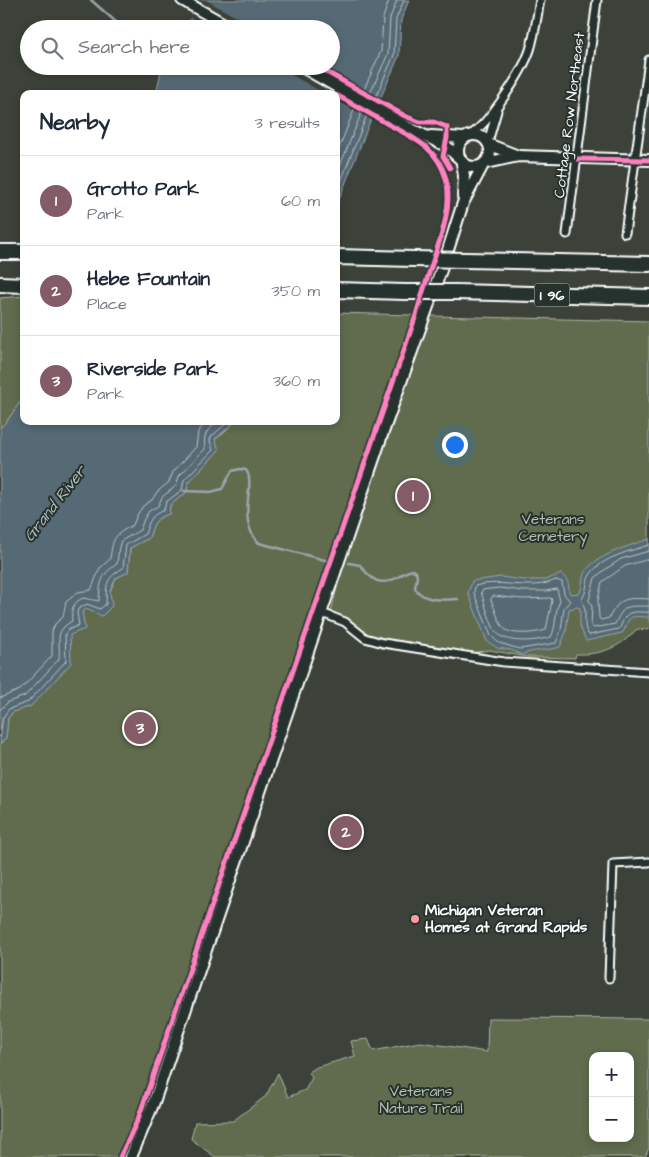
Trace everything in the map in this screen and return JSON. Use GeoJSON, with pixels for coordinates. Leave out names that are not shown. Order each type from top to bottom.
{"type":"FeatureCollection","features":[{"type":"Feature","properties":{"kind":"highway"},"geometry":{"type":"LineString","coordinates":[[0,251],[20,252]]}},
{"type":"Feature","properties":{"kind":"highway","name":"I 96"},"geometry":{"type":"LineString","coordinates":[[341,257],[649,264]]}},
{"type":"Feature","properties":{"kind":"highway"},"geometry":{"type":"LineString","coordinates":[[0,284],[20,285]]}},
{"type":"Feature","properties":{"kind":"highway","name":"I 96"},"geometry":{"type":"LineString","coordinates":[[340,290],[649,297]]}},
{"type":"Feature","properties":{"kind":"main road"},"geometry":{"type":"LineString","coordinates":[[182,0],[217,20]]}},
{"type":"Feature","properties":{"kind":"main road"},"geometry":{"type":"LineString","coordinates":[[316,75],[446,146],[460,160],[474,168],[518,156],[649,160]]}},
{"type":"Feature","properties":{"kind":"main road"},"geometry":{"type":"LineString","coordinates":[[427,136],[481,136],[489,144],[518,156]]}},
{"type":"Feature","properties":{"kind":"main road"},"geometry":{"type":"LineString","coordinates":[[463,203],[464,176],[459,146],[467,137]]}},
{"type":"Feature","properties":{"kind":"main road"},"geometry":{"type":"LineString","coordinates":[[131,1157],[154,1102],[463,203],[490,155],[489,144]]}},
{"type":"Feature","properties":{"kind":"street"},"geometry":{"type":"LineString","coordinates":[[467,137],[484,124],[527,59],[540,0]]}},
{"type":"Feature","properties":{"kind":"street","name":"Cottage Row Northeast"},"geometry":{"type":"LineString","coordinates":[[567,234],[597,0]]}},
{"type":"Feature","properties":{"kind":"street"},"geometry":{"type":"LineString","coordinates":[[625,233],[649,60]]}},
{"type":"Feature","properties":{"kind":"street"},"geometry":{"type":"LineString","coordinates":[[489,144],[498,105]]}},
{"type":"Feature","properties":{"kind":"street"},"geometry":{"type":"LineString","coordinates":[[322,613],[345,622],[365,638],[383,643],[504,662],[649,672]]}},
{"type":"Feature","properties":{"kind":"street"},"geometry":{"type":"LineString","coordinates":[[609,978],[613,864],[649,862]]}},
{"type":"Feature","properties":{"kind":"green space"},"geometry":{"type":"Polygon","coordinates":[[[20,296],[20,402],[0,428],[0,298],[20,296]]]}},
{"type":"Feature","properties":{"kind":"green space"},"geometry":{"type":"Polygon","coordinates":[[[340,313],[412,315],[397,368],[138,1127],[121,1157],[0,1157],[0,744],[6,738],[8,718],[13,712],[31,706],[82,612],[110,591],[116,578],[128,572],[130,548],[149,538],[155,522],[169,514],[170,505],[187,492],[188,483],[219,450],[215,440],[232,425],[340,425],[340,313]]]}},
{"type":"Feature","properties":{"kind":"green space","name":"Veterans Cemetery"},"geometry":{"type":"Polygon","coordinates":[[[430,316],[649,321],[649,630],[637,629],[617,646],[602,652],[576,654],[575,658],[527,657],[489,650],[472,653],[370,636],[350,620],[331,612],[337,588],[335,582],[430,316]]]}},
{"type":"Feature","properties":{"kind":"green space","name":"Veterans Nature Trail"},"geometry":{"type":"Polygon","coordinates":[[[488,1018],[649,1019],[649,1148],[645,1157],[215,1157],[191,1139],[195,1122],[233,1121],[266,1096],[278,1073],[288,1097],[305,1090],[312,1078],[309,1072],[317,1067],[355,1056],[351,1041],[368,1039],[373,1051],[420,1042],[487,1052],[488,1018]]]}},
{"type":"Feature","properties":{"kind":"water"},"geometry":{"type":"Polygon","coordinates":[[[196,0],[409,0],[401,20],[399,56],[340,197],[340,90],[157,90],[160,75],[340,75],[340,20],[190,20],[196,0]]]}},
{"type":"Feature","properties":{"kind":"water","name":"Grand River"},"geometry":{"type":"Polygon","coordinates":[[[20,402],[20,425],[231,425],[215,439],[219,450],[188,483],[187,492],[170,505],[169,514],[155,522],[149,538],[130,548],[128,572],[116,578],[110,591],[112,606],[102,616],[86,609],[82,612],[85,629],[70,635],[71,663],[31,706],[13,712],[8,718],[6,738],[0,744],[0,428],[20,402]]]}},
{"type":"Feature","properties":{"kind":"water"},"geometry":{"type":"Polygon","coordinates":[[[649,539],[649,617],[632,617],[622,633],[586,641],[580,626],[580,608],[577,607],[569,609],[566,632],[560,647],[522,655],[511,650],[497,648],[487,641],[468,593],[472,581],[501,577],[545,580],[561,574],[568,582],[571,594],[580,593],[584,574],[595,562],[613,552],[649,539]]]}},
{"type":"Feature","properties":{"kind":"pier"},"geometry":{"type":"Polygon","coordinates":[[[193,0],[206,0],[241,20],[194,20],[188,17],[193,0]]]}},
{"type":"Feature","properties":{"kind":"pier"},"geometry":{"type":"Polygon","coordinates":[[[292,75],[340,75],[382,99],[373,121],[340,102],[340,90],[318,90],[292,75]]]}},
{"type":"Feature","properties":{"kind":"waterway"},"geometry":{"type":"LineString","coordinates":[[91,0],[114,20]]}},
{"type":"Feature","properties":{"kind":"waterway"},"geometry":{"type":"LineString","coordinates":[[184,491],[211,492],[222,489],[232,471],[246,470],[249,476],[248,523],[252,534],[259,543],[325,560]]}},
{"type":"Feature","properties":{"kind":"waterway"},"geometry":{"type":"LineString","coordinates":[[349,563],[360,565],[372,578],[381,582],[386,582],[413,570],[417,576],[415,588],[423,596],[434,599],[458,599]]}},
{"type":"Feature","properties":{"kind":"cycle path"},"geometry":{"type":"LineString","coordinates":[[332,75],[405,116],[420,122],[434,122],[447,127],[447,138],[443,156],[450,168]]}},
{"type":"Feature","properties":{"kind":"cycle path"},"geometry":{"type":"LineString","coordinates":[[120,1157],[138,1119],[416,315],[446,216],[447,187],[444,173],[437,159],[417,140],[340,97]]}},
{"type":"Feature","properties":{"kind":"cycle path"},"geometry":{"type":"LineString","coordinates":[[577,159],[649,160]]}},
{"type":"Feature","properties":{"kind":"place","name":"Grotto Park"},"geometry":{"type":"Point","coordinates":[413,496]}},
{"type":"Feature","properties":{"kind":"place","name":"Riverside Park"},"geometry":{"type":"Point","coordinates":[140,728]}},
{"type":"Feature","properties":{"kind":"place","name":"Hebe Fountain"},"geometry":{"type":"Point","coordinates":[346,832]}},
{"type":"Feature","properties":{"kind":"place","name":"Michigan Veteran Homes at Grand Rapids"},"geometry":{"type":"Point","coordinates":[415,919]}}]}
